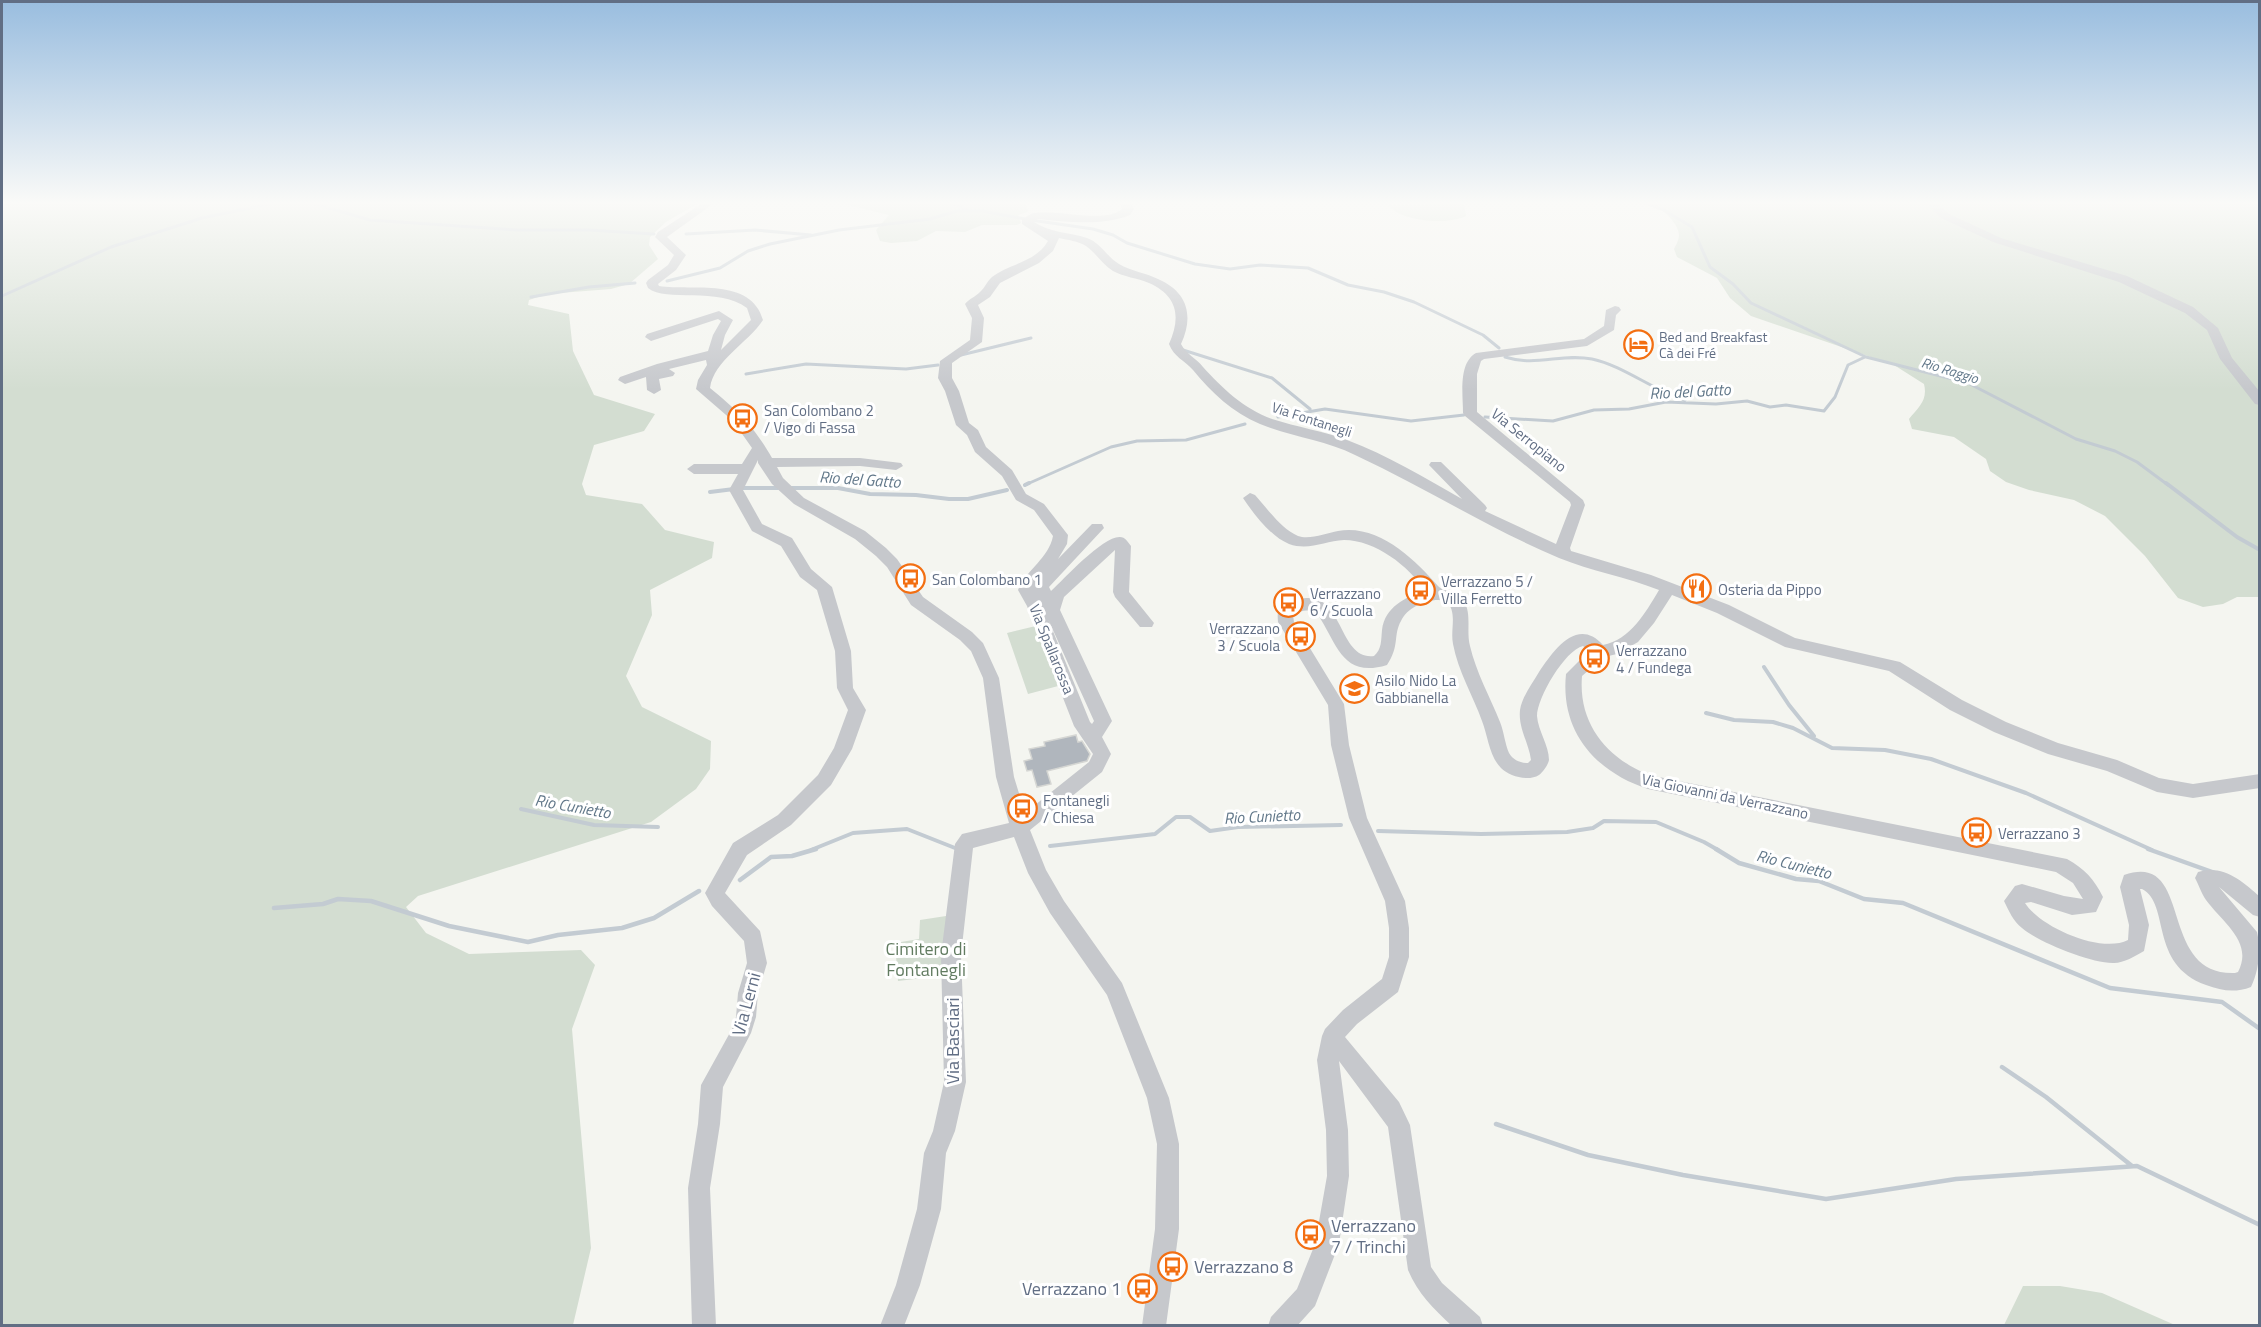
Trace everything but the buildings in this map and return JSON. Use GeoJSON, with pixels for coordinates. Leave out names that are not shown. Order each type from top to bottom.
{"type":"FeatureCollection","features":[{"type":"Feature","properties":{"kind":"street"},"geometry":{"type":"LineString","coordinates":[[654,390],[652,378],[655,375],[684,370],[697,363],[712,364],[752,331],[757,320],[752,307],[742,299],[726,295],[654,288],[652,283],[675,266]]}},
{"type":"Feature","properties":{"kind":"street","name":"Via Spallarossa"},"geometry":{"type":"LineString","coordinates":[[1027,266],[996,280],[986,294],[971,304],[978,318],[976,342],[946,361],[945,378],[952,391],[963,425],[973,433],[980,448],[1007,473],[1021,497],[1039,507],[1061,534],[1061,542],[1055,554],[1028,582],[1026,590],[1035,606],[1083,726],[1096,731]]}},
{"type":"Feature","properties":{"kind":"street","name":"Via Fontanegli"},"geometry":{"type":"LineString","coordinates":[[1115,266],[1161,283],[1171,290],[1183,308],[1183,328],[1175,344],[1177,348],[1231,403],[1265,421],[1342,443],[1400,470],[1490,520],[1566,555],[1646,579],[1723,609],[1783,640],[1894,666],[1956,705],[2000,727],[2054,748],[2111,765],[2157,785],[2193,791],[2259,782]]}},
{"type":"Feature","properties":{"kind":"street"},"geometry":{"type":"LineString","coordinates":[[2085,266],[2123,279],[2189,310],[2211,328],[2226,359],[2259,401]]}},
{"type":"Feature","properties":{"kind":"street","name":"Via Serropiano"},"geometry":{"type":"LineString","coordinates":[[1566,555],[1562,549],[1578,505],[1576,500],[1474,418],[1470,413],[1470,374],[1475,359],[1481,357],[1587,342],[1610,327],[1610,313],[1615,310]]}},
{"type":"Feature","properties":{"kind":"street"},"geometry":{"type":"LineString","coordinates":[[651,337],[719,315],[727,320],[719,335],[703,388],[738,418],[752,435],[777,481],[799,501],[860,535],[881,552],[892,563],[917,602],[966,636],[977,647],[992,678],[1005,777],[1019,824],[1038,873],[1057,907],[1115,990],[1158,1098],[1168,1144],[1167,1229],[1154,1326]]}},
{"type":"Feature","properties":{"kind":"street"},"geometry":{"type":"LineString","coordinates":[[625,380],[709,355],[712,364]]}},
{"type":"Feature","properties":{"kind":"street"},"geometry":{"type":"LineString","coordinates":[[694,469],[747,469],[751,458],[762,456],[896,466]]}},
{"type":"Feature","properties":{"kind":"street"},"geometry":{"type":"LineString","coordinates":[[1436,465],[1478,507],[1486,511],[1490,520]]}},
{"type":"Feature","properties":{"kind":"street","name":"Via Lerni"},"geometry":{"type":"LineString","coordinates":[[704,1326],[699,1188],[709,1125],[712,1085],[741,1033],[746,1017],[748,993],[757,963],[753,937],[715,893],[740,849],[767,834],[822,786],[833,769],[851,730],[857,710],[845,688],[843,651],[824,587],[805,573],[787,542],[757,527],[736,490],[747,469]]}},
{"type":"Feature","properties":{"kind":"street"},"geometry":{"type":"LineString","coordinates":[[1250,498],[1295,540],[1311,541],[1345,535],[1371,540],[1391,550],[1429,582],[1435,594]]}},
{"type":"Feature","properties":{"kind":"street","name":"Via Spallarossa"},"geometry":{"type":"LineString","coordinates":[[1019,824],[1096,766],[1102,754],[1096,731],[1103,721],[1041,586],[1097,528]]}},
{"type":"Feature","properties":{"kind":"street","name":"Via Spallarossa"},"geometry":{"type":"LineString","coordinates":[[1052,611],[1058,595],[1109,547],[1119,542],[1123,546],[1121,592],[1146,623]]}},
{"type":"Feature","properties":{"kind":"street"},"geometry":{"type":"LineString","coordinates":[[1280,1326],[1306,1297],[1327,1244],[1338,1176],[1337,1130],[1328,1060],[1332,1036],[1350,1017],[1391,985],[1400,957],[1395,901],[1358,818],[1340,745],[1336,704],[1286,622],[1284,612],[1294,605],[1310,603],[1327,613],[1349,654],[1362,663],[1382,661],[1390,652],[1392,621],[1400,610],[1435,594],[1448,595],[1456,601],[1460,611],[1461,642],[1502,755],[1509,765],[1519,770],[1533,770],[1540,762],[1530,731],[1528,710],[1530,702],[1545,677],[1571,644],[1576,641],[1591,643],[1599,652],[1618,647],[1645,626],[1668,588]]}},
{"type":"Feature","properties":{"kind":"street","name":"Via Giovanni da Verrazzano"},"geometry":{"type":"LineString","coordinates":[[1599,652],[1574,674],[1572,693],[1580,720],[1587,735],[1613,765],[1648,782],[2061,865],[2078,874],[2088,885],[2093,897],[2089,906],[2077,910],[2036,892],[2022,892],[2014,901],[2022,915],[2032,925],[2049,934],[2110,954],[2122,952],[2137,945],[2139,925],[2130,886],[2131,881],[2141,879],[2153,885],[2162,896],[2175,945],[2184,960],[2197,973],[2228,984],[2244,980],[2253,963],[2250,938],[2211,892],[2205,878],[2212,876],[2229,883],[2259,909]]}},
{"type":"Feature","properties":{"kind":"street","name":"Via Basciari"},"geometry":{"type":"LineString","coordinates":[[892,1326],[908,1285],[929,1209],[935,1153],[944,1131],[955,1082],[951,955],[964,844],[969,840],[1019,824]]}},
{"type":"Feature","properties":{"kind":"street"},"geometry":{"type":"LineString","coordinates":[[1332,1036],[1391,1110],[1399,1125],[1420,1270],[1433,1292],[1471,1326]]}},
{"type":"Feature","properties":{"kind":"green space"},"geometry":{"type":"Polygon","coordinates":[[[2,266],[650,266],[629,284],[611,289],[547,294],[529,300],[528,305],[569,314],[573,351],[594,395],[655,414],[644,431],[594,445],[582,484],[586,495],[642,504],[665,530],[714,542],[712,558],[650,590],[652,615],[626,676],[642,707],[711,741],[710,769],[696,789],[651,822],[418,896],[406,907],[426,933],[469,954],[581,950],[595,965],[572,1029],[591,1248],[573,1325],[2,1325],[2,266]]]}},
{"type":"Feature","properties":{"kind":"green space"},"geometry":{"type":"Polygon","coordinates":[[[1694,266],[2259,266],[2259,597],[2237,597],[2223,604],[2203,607],[2178,598],[2145,556],[2105,516],[2074,500],[2029,490],[2006,482],[1990,471],[1986,459],[1954,437],[1912,429],[1909,419],[1924,399],[1924,384],[1894,365],[1751,316],[1730,298],[1717,278],[1694,266]]]}},
{"type":"Feature","properties":{"kind":"green space"},"geometry":{"type":"Polygon","coordinates":[[[1040,625],[1062,685],[1028,694],[1007,633],[1040,625]]]}},
{"type":"Feature","properties":{"kind":"green space","name":"Cimitero di Fontanegli"},"geometry":{"type":"Polygon","coordinates":[[[946,916],[947,975],[898,981],[895,943],[919,939],[920,920],[946,916]]]}},
{"type":"Feature","properties":{"kind":"green space"},"geometry":{"type":"Polygon","coordinates":[[[2023,1286],[2060,1286],[2102,1293],[2175,1325],[2004,1325],[2023,1286]]]}},
{"type":"Feature","properties":{"kind":"waterway"},"geometry":{"type":"LineString","coordinates":[[2,296],[69,266]]}},
{"type":"Feature","properties":{"kind":"waterway"},"geometry":{"type":"LineString","coordinates":[[667,281],[723,266]]}},
{"type":"Feature","properties":{"kind":"waterway"},"geometry":{"type":"LineString","coordinates":[[1208,266],[1230,269],[1253,266]]}},
{"type":"Feature","properties":{"kind":"waterway"},"geometry":{"type":"LineString","coordinates":[[1275,266],[1308,268],[1348,285],[1384,292],[1414,302],[1483,335],[1499,348]]}},
{"type":"Feature","properties":{"kind":"waterway","name":"Rio Raggio"},"geometry":{"type":"LineString","coordinates":[[1710,266],[1733,284],[1751,303],[1866,357],[1968,383],[2076,439],[2115,451],[2137,462],[2168,485]]}},
{"type":"Feature","properties":{"kind":"waterway"},"geometry":{"type":"LineString","coordinates":[[531,297],[589,287],[635,283]]}},
{"type":"Feature","properties":{"kind":"waterway"},"geometry":{"type":"LineString","coordinates":[[961,355],[1031,338]]}},
{"type":"Feature","properties":{"kind":"waterway"},"geometry":{"type":"LineString","coordinates":[[1183,350],[1272,378],[1310,409]]}},
{"type":"Feature","properties":{"kind":"waterway"},"geometry":{"type":"LineString","coordinates":[[1505,357],[1527,361],[1592,359],[1604,362],[1685,400]]}},
{"type":"Feature","properties":{"kind":"waterway","name":"Rio del Gatto"},"geometry":{"type":"LineString","coordinates":[[1485,417],[1553,421],[1594,410],[1629,409],[1666,402],[1716,404],[1747,401],[1770,407],[1786,405],[1824,411],[1835,397],[1848,365],[1865,357]]}},
{"type":"Feature","properties":{"kind":"waterway"},"geometry":{"type":"LineString","coordinates":[[746,374],[806,364],[906,369],[938,365]]}},
{"type":"Feature","properties":{"kind":"waterway","name":"Rio del Gatto"},"geometry":{"type":"LineString","coordinates":[[1278,417],[1325,409],[1411,421],[1464,415]]}},
{"type":"Feature","properties":{"kind":"waterway","name":"Rio del Gatto"},"geometry":{"type":"LineString","coordinates":[[1029,483],[1025,485],[1111,447],[1137,441],[1186,440],[1245,424]]}},
{"type":"Feature","properties":{"kind":"waterway","name":"Rio Raggio"},"geometry":{"type":"LineString","coordinates":[[2166,483],[2237,537],[2260,550]]}},
{"type":"Feature","properties":{"kind":"waterway","name":"Rio del Gatto"},"geometry":{"type":"LineString","coordinates":[[741,488],[778,488]]}},
{"type":"Feature","properties":{"kind":"waterway","name":"Rio del Gatto"},"geometry":{"type":"LineString","coordinates":[[789,488],[838,488],[870,494],[916,495],[949,499],[968,499],[1007,490]]}},
{"type":"Feature","properties":{"kind":"waterway","name":"Rio del Gatto"},"geometry":{"type":"LineString","coordinates":[[710,492],[734,489]]}},
{"type":"Feature","properties":{"kind":"waterway"},"geometry":{"type":"LineString","coordinates":[[1764,667],[1789,705],[1814,736]]}},
{"type":"Feature","properties":{"kind":"waterway"},"geometry":{"type":"LineString","coordinates":[[1706,713],[1734,720],[1773,722],[1793,728],[1832,748],[1885,750],[1931,759],[2026,793],[2152,850]]}},
{"type":"Feature","properties":{"kind":"waterway","name":"Rio Cunietto"},"geometry":{"type":"LineString","coordinates":[[521,809],[594,825],[658,827]]}},
{"type":"Feature","properties":{"kind":"waterway","name":"Rio Cunietto"},"geometry":{"type":"LineString","coordinates":[[1050,846],[1155,834],[1176,817],[1190,817],[1210,831],[1238,827],[1341,825]]}},
{"type":"Feature","properties":{"kind":"waterway","name":"Rio Cunietto"},"geometry":{"type":"LineString","coordinates":[[1378,831],[1481,834],[1567,832],[1593,828],[1604,821],[1656,822],[1718,850]]}},
{"type":"Feature","properties":{"kind":"waterway","name":"Rio Cunietto"},"geometry":{"type":"LineString","coordinates":[[811,850],[853,833],[907,829],[955,848]]}},
{"type":"Feature","properties":{"kind":"waterway","name":"Rio Cunietto"},"geometry":{"type":"LineString","coordinates":[[740,880],[771,857],[792,856],[816,849]]}},
{"type":"Feature","properties":{"kind":"waterway","name":"Rio Cunietto"},"geometry":{"type":"LineString","coordinates":[[1716,849],[1739,863],[1796,879],[1819,881],[1864,899],[1903,903],[2110,988],[2222,1002],[2260,1029]]}},
{"type":"Feature","properties":{"kind":"waterway"},"geometry":{"type":"LineString","coordinates":[[2148,849],[2215,873]]}},
{"type":"Feature","properties":{"kind":"waterway"},"geometry":{"type":"LineString","coordinates":[[274,908],[323,904],[338,899],[371,901],[449,926],[528,942],[558,935],[622,928],[654,918],[699,891]]}},
{"type":"Feature","properties":{"kind":"waterway"},"geometry":{"type":"LineString","coordinates":[[2002,1067],[2046,1097],[2132,1166]]}},
{"type":"Feature","properties":{"kind":"waterway"},"geometry":{"type":"LineString","coordinates":[[1496,1124],[1588,1155],[1683,1175],[1826,1199],[1956,1179],[2137,1166],[2260,1225]]}},
{"type":"Feature","properties":{"kind":"place","name":"Bed and Breakfast Cà dei Fré"},"geometry":{"type":"Point","coordinates":[1638,344]}},
{"type":"Feature","properties":{"kind":"place","name":"San Colombano 2 / Vigo di Fassa"},"geometry":{"type":"Point","coordinates":[743,419]}},
{"type":"Feature","properties":{"kind":"place","name":"San Colombano 1"},"geometry":{"type":"Point","coordinates":[911,579]}},
{"type":"Feature","properties":{"kind":"place","name":"Osteria da Pippo"},"geometry":{"type":"Point","coordinates":[1697,589]}},
{"type":"Feature","properties":{"kind":"place","name":"Verrazzano 5 / Villa Ferretto"},"geometry":{"type":"Point","coordinates":[1420,590]}},
{"type":"Feature","properties":{"kind":"place","name":"Verrazzano 6 / Scuola"},"geometry":{"type":"Point","coordinates":[1289,602]}},
{"type":"Feature","properties":{"kind":"place","name":"Verrazzano 3 / Scuola"},"geometry":{"type":"Point","coordinates":[1301,637]}},
{"type":"Feature","properties":{"kind":"place","name":"Verrazzano 4 / Fundega"},"geometry":{"type":"Point","coordinates":[1595,659]}},
{"type":"Feature","properties":{"kind":"place","name":"Asilo Nido La Gabbianella"},"geometry":{"type":"Point","coordinates":[1354,689]}},
{"type":"Feature","properties":{"kind":"place","name":"Fontanegli / Chiesa"},"geometry":{"type":"Point","coordinates":[1022,809]}},
{"type":"Feature","properties":{"kind":"place","name":"Verrazzano 3"},"geometry":{"type":"Point","coordinates":[1977,833]}},
{"type":"Feature","properties":{"kind":"place","name":"Verrazzano 7 / Trinchi"},"geometry":{"type":"Point","coordinates":[1310,1235]}},
{"type":"Feature","properties":{"kind":"place","name":"Verrazzano 8"},"geometry":{"type":"Point","coordinates":[1173,1266]}},
{"type":"Feature","properties":{"kind":"place","name":"Verrazzano 1"},"geometry":{"type":"Point","coordinates":[1142,1288]}}]}
